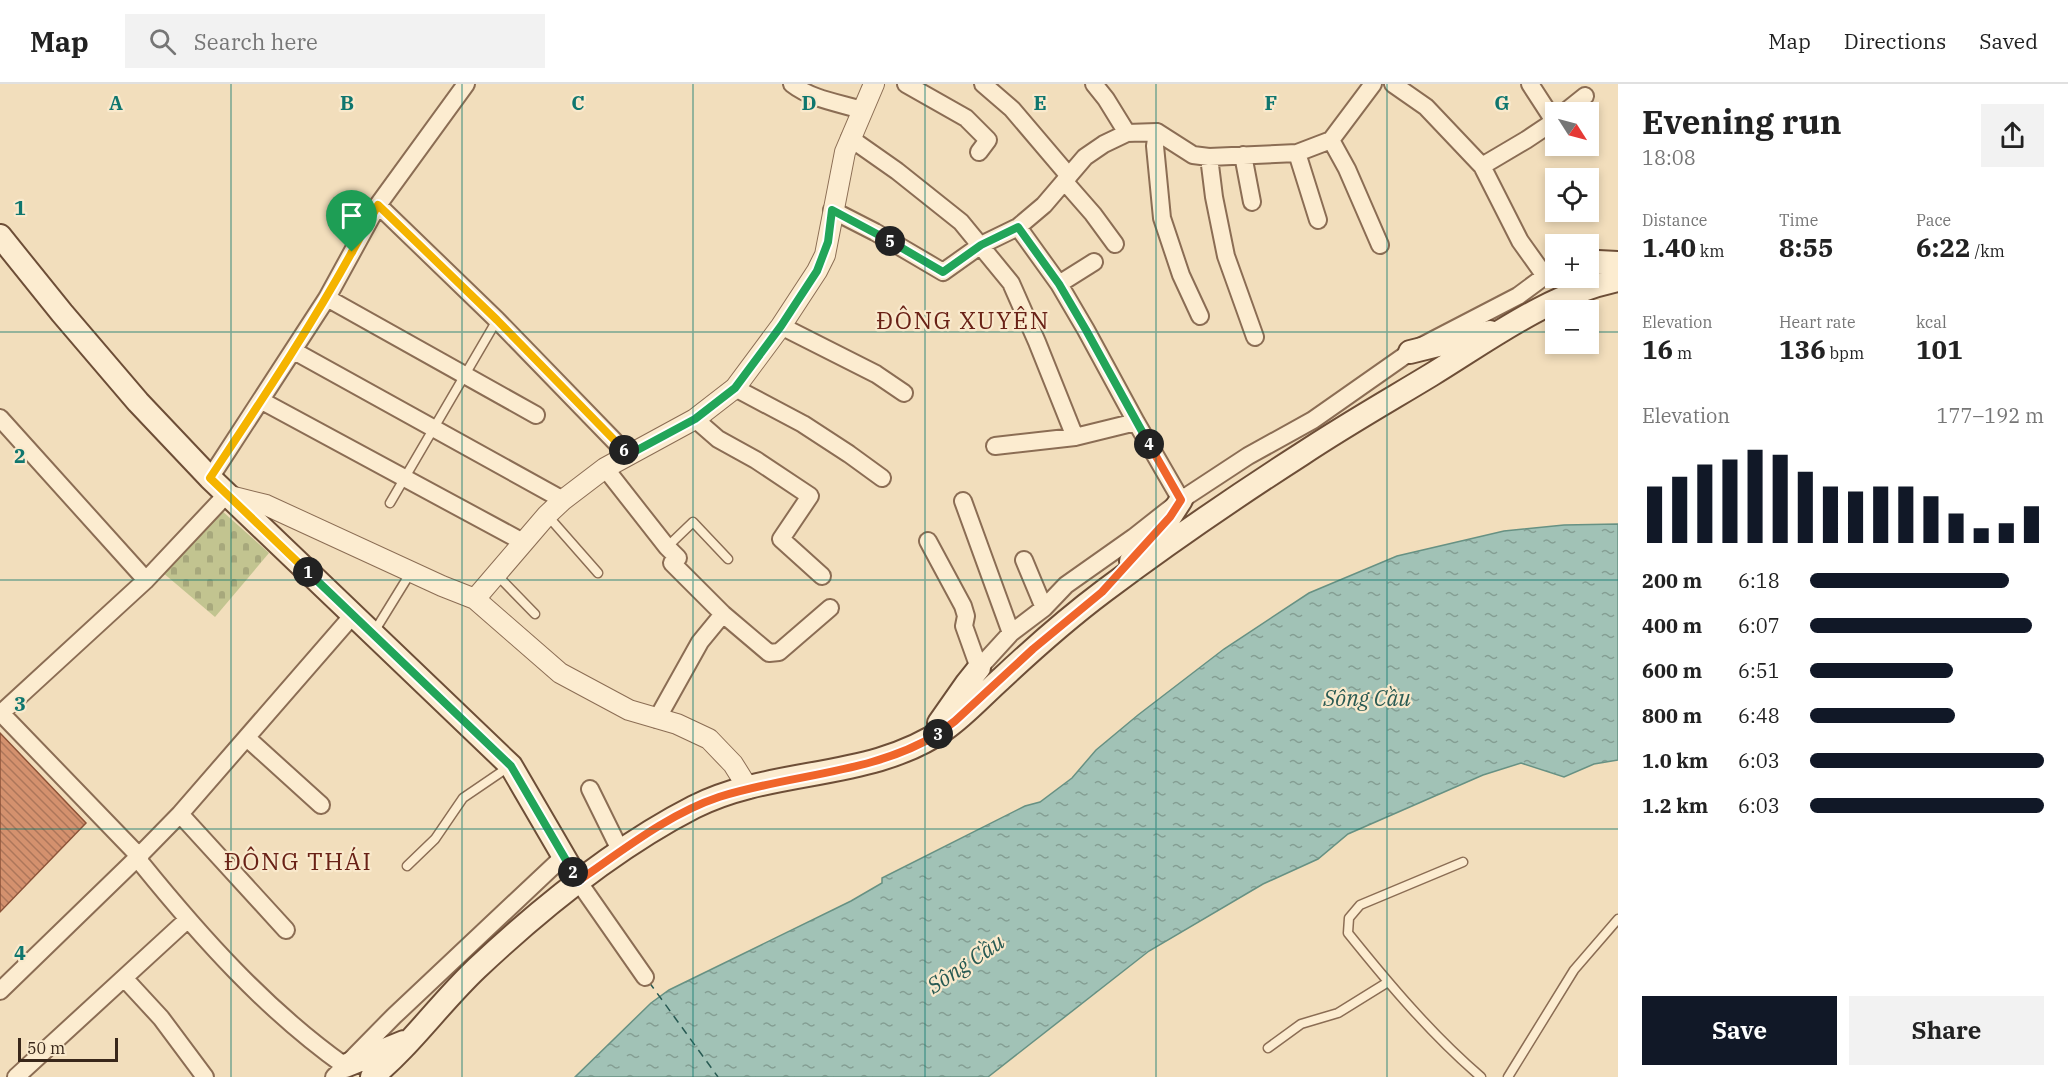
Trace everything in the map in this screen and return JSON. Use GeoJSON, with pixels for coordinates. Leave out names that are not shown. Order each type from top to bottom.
{"type":"FeatureCollection","features":[{"type":"Feature","properties":{"kind":"main road"},"geometry":{"type":"LineString","coordinates":[[0,236],[138,402],[226,495],[511,766],[578,881]]}},
{"type":"Feature","properties":{"kind":"main road"},"geometry":{"type":"LineString","coordinates":[[372,1077],[476,969],[578,881],[669,821],[699,805],[748,788],[904,752],[928,740],[955,721],[1033,649],[1102,592],[1307,450],[1552,302],[1600,284],[1618,280]]}},
{"type":"Feature","properties":{"kind":"main road"},"geometry":{"type":"LineString","coordinates":[[1410,352],[1463,337],[1508,328]]}},
{"type":"Feature","properties":{"kind":"main road"},"geometry":{"type":"LineString","coordinates":[[1102,592],[1170,517],[1181,500]]}},
{"type":"Feature","properties":{"kind":"main road"},"geometry":{"type":"LineString","coordinates":[[928,740],[979,668]]}},
{"type":"Feature","properties":{"kind":"main road"},"geometry":{"type":"LineString","coordinates":[[339,1071],[386,1048],[411,1039]]}},
{"type":"Feature","properties":{"kind":"street"},"geometry":{"type":"LineString","coordinates":[[210,478],[327,298],[378,205],[466,84]]}},
{"type":"Feature","properties":{"kind":"street"},"geometry":{"type":"LineString","coordinates":[[792,84],[810,94],[862,110]]}},
{"type":"Feature","properties":{"kind":"street"},"geometry":{"type":"LineString","coordinates":[[475,598],[547,515],[563,500],[605,468],[695,419],[735,388],[781,326],[825,255],[832,210],[850,138],[874,84]]}},
{"type":"Feature","properties":{"kind":"street"},"geometry":{"type":"LineString","coordinates":[[906,84],[966,118],[988,140],[979,152]]}},
{"type":"Feature","properties":{"kind":"street"},"geometry":{"type":"LineString","coordinates":[[983,84],[1012,109],[1115,244]]}},
{"type":"Feature","properties":{"kind":"street"},"geometry":{"type":"LineString","coordinates":[[1094,84],[1127,133]]}},
{"type":"Feature","properties":{"kind":"street"},"geometry":{"type":"LineString","coordinates":[[832,210],[943,272],[981,245],[1018,227],[1044,205],[1085,157],[1104,144],[1127,133],[1157,132],[1193,155],[1209,157],[1297,153],[1331,140],[1368,91],[1352,84]]}},
{"type":"Feature","properties":{"kind":"street"},"geometry":{"type":"LineString","coordinates":[[1394,84],[1426,107],[1482,166],[1520,241],[1545,268]]}},
{"type":"Feature","properties":{"kind":"street"},"geometry":{"type":"LineString","coordinates":[[1530,84],[1545,102]]}},
{"type":"Feature","properties":{"kind":"street"},"geometry":{"type":"LineString","coordinates":[[1578,102],[1585,96]]}},
{"type":"Feature","properties":{"kind":"street"},"geometry":{"type":"LineString","coordinates":[[1482,166],[1545,127]]}},
{"type":"Feature","properties":{"kind":"street"},"geometry":{"type":"LineString","coordinates":[[1157,132],[1155,146],[1162,218],[1181,275],[1200,316]]}},
{"type":"Feature","properties":{"kind":"street"},"geometry":{"type":"LineString","coordinates":[[850,138],[897,171],[961,222],[1011,283],[1075,437]]}},
{"type":"Feature","properties":{"kind":"street"},"geometry":{"type":"LineString","coordinates":[[1331,140],[1347,169],[1380,245]]}},
{"type":"Feature","properties":{"kind":"street"},"geometry":{"type":"LineString","coordinates":[[1297,153],[1318,220]]}},
{"type":"Feature","properties":{"kind":"street"},"geometry":{"type":"LineString","coordinates":[[1243,155],[1252,202]]}},
{"type":"Feature","properties":{"kind":"street"},"geometry":{"type":"LineString","coordinates":[[1209,157],[1214,197],[1226,256],[1255,337]]}},
{"type":"Feature","properties":{"kind":"street"},"geometry":{"type":"LineString","coordinates":[[378,205],[497,320],[628,455]]}},
{"type":"Feature","properties":{"kind":"street"},"geometry":{"type":"LineString","coordinates":[[1018,227],[1059,284],[1181,500]]}},
{"type":"Feature","properties":{"kind":"street"},"geometry":{"type":"LineString","coordinates":[[1059,284],[1094,262]]}},
{"type":"Feature","properties":{"kind":"street"},"geometry":{"type":"LineString","coordinates":[[928,542],[963,606],[966,616],[964,626],[979,668],[1011,633],[1044,608],[1066,585],[1134,537],[1181,500],[1248,456],[1312,420],[1410,352],[1518,296],[1545,277]]}},
{"type":"Feature","properties":{"kind":"street"},"geometry":{"type":"LineString","coordinates":[[327,298],[536,415]]}},
{"type":"Feature","properties":{"kind":"street"},"geometry":{"type":"LineString","coordinates":[[781,326],[876,374],[904,393]]}},
{"type":"Feature","properties":{"kind":"street"},"geometry":{"type":"LineString","coordinates":[[294,351],[563,500]]}},
{"type":"Feature","properties":{"kind":"street"},"geometry":{"type":"LineString","coordinates":[[735,388],[803,424],[882,478]]}},
{"type":"Feature","properties":{"kind":"street"},"geometry":{"type":"LineString","coordinates":[[261,401],[523,542]]}},
{"type":"Feature","properties":{"kind":"street"},"geometry":{"type":"LineString","coordinates":[[0,418],[146,580]]}},
{"type":"Feature","properties":{"kind":"street"},"geometry":{"type":"LineString","coordinates":[[695,419],[718,439],[756,460],[810,496],[781,539],[822,576]]}},
{"type":"Feature","properties":{"kind":"street"},"geometry":{"type":"LineString","coordinates":[[995,446],[1075,437],[1136,422]]}},
{"type":"Feature","properties":{"kind":"street"},"geometry":{"type":"LineString","coordinates":[[605,468],[667,548],[678,558],[672,563],[723,614],[768,653],[779,652],[830,608]]}},
{"type":"Feature","properties":{"kind":"street"},"geometry":{"type":"LineString","coordinates":[[564,856],[339,1071],[272,1007],[188,920],[138,860],[0,716],[146,580],[226,495],[266,505],[442,586],[475,598],[560,674],[629,710],[677,724],[709,739],[734,765],[748,788]]}},
{"type":"Feature","properties":{"kind":"street"},"geometry":{"type":"LineString","coordinates":[[963,501],[1011,633]]}},
{"type":"Feature","properties":{"kind":"street"},"geometry":{"type":"LineString","coordinates":[[1024,560],[1044,608]]}},
{"type":"Feature","properties":{"kind":"street"},"geometry":{"type":"LineString","coordinates":[[657,719],[700,642],[723,614]]}},
{"type":"Feature","properties":{"kind":"street"},"geometry":{"type":"LineString","coordinates":[[0,991],[138,860],[353,615]]}},
{"type":"Feature","properties":{"kind":"street"},"geometry":{"type":"LineString","coordinates":[[247,738],[321,805]]}},
{"type":"Feature","properties":{"kind":"street"},"geometry":{"type":"LineString","coordinates":[[590,789],[621,852]]}},
{"type":"Feature","properties":{"kind":"street"},"geometry":{"type":"LineString","coordinates":[[180,814],[286,930]]}},
{"type":"Feature","properties":{"kind":"street"},"geometry":{"type":"LineString","coordinates":[[578,881],[645,977]]}},
{"type":"Feature","properties":{"kind":"street"},"geometry":{"type":"LineString","coordinates":[[16,1077],[188,920]]}},
{"type":"Feature","properties":{"kind":"street"},"geometry":{"type":"LineString","coordinates":[[125,979],[161,1018],[205,1077]]}},
{"type":"Feature","properties":{"kind":"lane"},"geometry":{"type":"LineString","coordinates":[[390,502],[497,320]]}},
{"type":"Feature","properties":{"kind":"lane"},"geometry":{"type":"LineString","coordinates":[[547,515],[598,573]]}},
{"type":"Feature","properties":{"kind":"lane"},"geometry":{"type":"LineString","coordinates":[[667,548],[693,522],[728,559]]}},
{"type":"Feature","properties":{"kind":"lane"},"geometry":{"type":"LineString","coordinates":[[373,634],[411,571]]}},
{"type":"Feature","properties":{"kind":"lane"},"geometry":{"type":"LineString","coordinates":[[496,574],[536,614]]}},
{"type":"Feature","properties":{"kind":"lane"},"geometry":{"type":"LineString","coordinates":[[407,866],[435,839],[463,798],[511,766]]}},
{"type":"Feature","properties":{"kind":"lane"},"geometry":{"type":"LineString","coordinates":[[1463,862],[1360,904],[1349,918],[1348,933],[1447,1048],[1481,1077]]}},
{"type":"Feature","properties":{"kind":"lane"},"geometry":{"type":"LineString","coordinates":[[1508,1077],[1574,970],[1618,919]]}},
{"type":"Feature","properties":{"kind":"lane"},"geometry":{"type":"LineString","coordinates":[[1268,1048],[1301,1024],[1338,1013],[1388,982]]}},
{"type":"Feature","properties":{"kind":"green space"},"geometry":{"type":"Polygon","coordinates":[[[221,510],[269,553],[215,617],[162,572],[221,510]]]}},
{"type":"Feature","properties":{"kind":"water","name":"Sông Cầu"},"geometry":{"type":"Polygon","coordinates":[[[1618,524],[1618,760],[1594,764],[1564,777],[1521,763],[1483,775],[1348,834],[1318,859],[1263,884],[1149,951],[988,1077],[575,1077],[651,1003],[669,990],[851,901],[882,883],[882,878],[1025,806],[1040,802],[1072,778],[1096,750],[1138,715],[1224,649],[1309,593],[1397,556],[1504,531],[1564,525],[1618,524]]]}},
{"type":"Feature","properties":{"kind":"building"},"geometry":{"type":"Polygon","coordinates":[[[0,733],[86,823],[0,912],[0,733]]]}},
{"type":"Feature","properties":{"kind":"ferry route"},"geometry":{"type":"LineString","coordinates":[[649,982],[718,1077]]}},
{"type":"Feature","properties":{"kind":"district","name":"ĐÔNG XUYÊN"},"geometry":{"type":"Point","coordinates":[963,320]}},
{"type":"Feature","properties":{"kind":"district","name":"ĐÔNG THÁI"},"geometry":{"type":"Point","coordinates":[298,861]}},
{"type":"Feature","properties":{"kind":"route"},"geometry":{"type":"LineString","coordinates":[[378,205],[497,320],[628,455],[695,419],[735,388],[781,326],[817,271],[825,255],[832,210],[943,272],[981,245],[1018,227],[1059,284],[1181,500],[1170,517],[1102,592],[1033,649],[943,731],[904,752],[748,788],[699,805],[669,821],[578,881],[511,766],[210,478],[294,351],[352,252],[378,205]]}}]}
